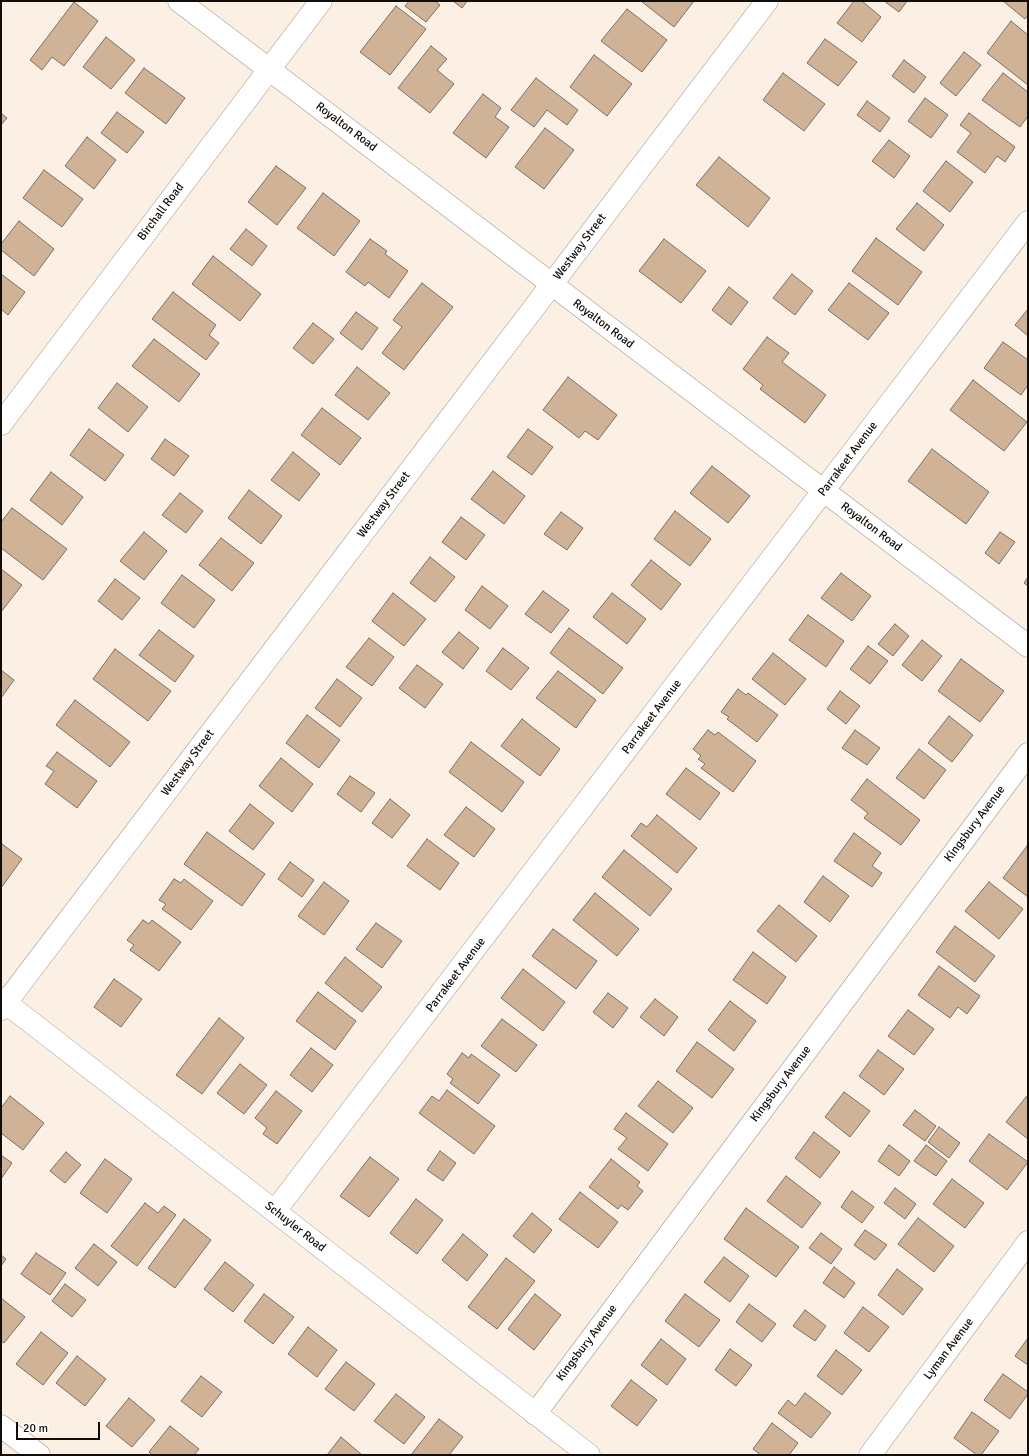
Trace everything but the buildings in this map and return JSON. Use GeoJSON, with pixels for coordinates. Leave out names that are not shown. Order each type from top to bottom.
{"type":"FeatureCollection","features":[{"type":"Feature","properties":{"kind":"street","name":"Royalton Road"},"geometry":{"type":"LineString","coordinates":[[179,1],[1028,646]]}},
{"type":"Feature","properties":{"kind":"street","name":"Birchall Road"},"geometry":{"type":"LineString","coordinates":[[1,424],[321,1]]}},
{"type":"Feature","properties":{"kind":"street","name":"Westway Street"},"geometry":{"type":"LineString","coordinates":[[3,1004],[767,1]]}},
{"type":"Feature","properties":{"kind":"street","name":"Parrakeet Avenue"},"geometry":{"type":"LineString","coordinates":[[276,1211],[1028,222]]}},
{"type":"Feature","properties":{"kind":"street","name":"Kingsbury Avenue"},"geometry":{"type":"LineString","coordinates":[[535,1414],[1028,754]]}},
{"type":"Feature","properties":{"kind":"street","name":"Schuyler Road"},"geometry":{"type":"LineString","coordinates":[[3,1004],[276,1211],[589,1455]]}},
{"type":"Feature","properties":{"kind":"street","name":"Lyman Avenue"},"geometry":{"type":"LineString","coordinates":[[870,1455],[1028,1242]]}},
{"type":"Feature","properties":{"kind":"street"},"geometry":{"type":"LineString","coordinates":[[1,1426],[39,1455]]}}]}
